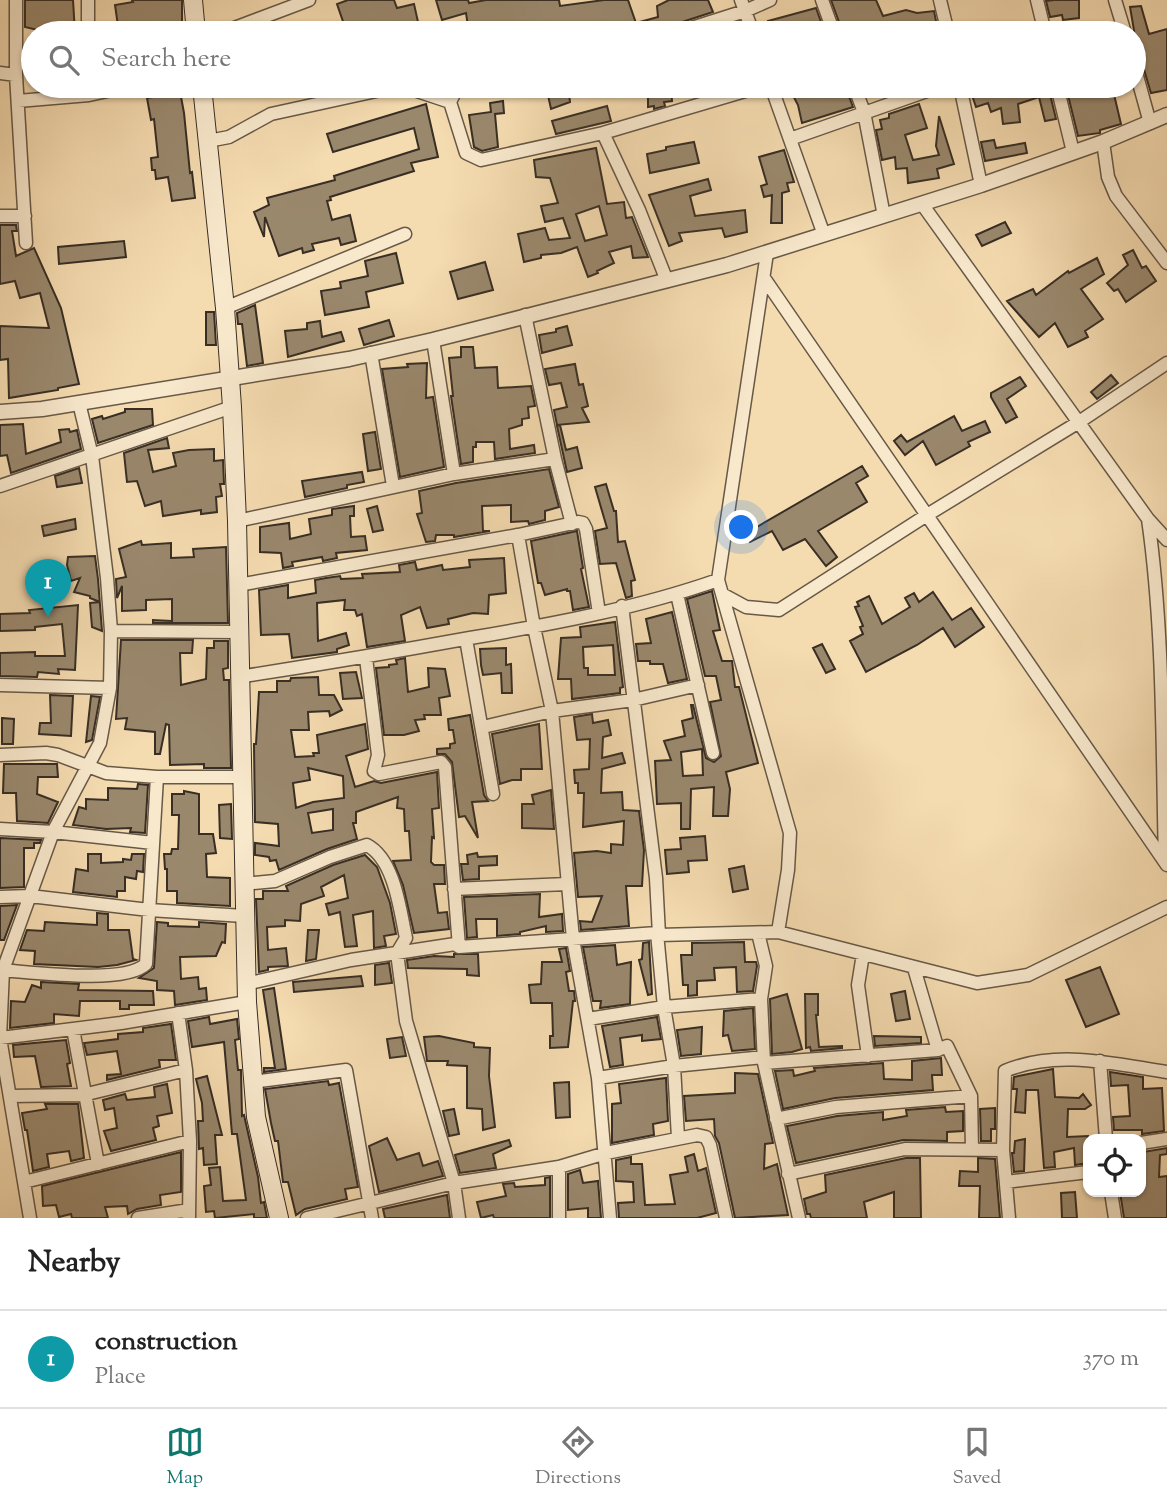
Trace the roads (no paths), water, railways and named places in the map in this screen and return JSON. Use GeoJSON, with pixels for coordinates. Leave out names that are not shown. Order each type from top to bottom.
{"type":"FeatureCollection","features":[{"type":"Feature","properties":{"kind":"main road"},"geometry":{"type":"LineString","coordinates":[[193,0],[195,21]]}},
{"type":"Feature","properties":{"kind":"main road"},"geometry":{"type":"LineString","coordinates":[[203,98],[225,308],[232,407],[237,521],[246,993],[252,1082],[259,1135],[279,1218]]}},
{"type":"Feature","properties":{"kind":"street"},"geometry":{"type":"LineString","coordinates":[[16,0],[16,75],[26,243]]}},
{"type":"Feature","properties":{"kind":"street"},"geometry":{"type":"LineString","coordinates":[[88,0],[88,21]]}},
{"type":"Feature","properties":{"kind":"street"},"geometry":{"type":"LineString","coordinates":[[254,21],[309,0]]}},
{"type":"Feature","properties":{"kind":"street"},"geometry":{"type":"LineString","coordinates":[[706,21],[743,6],[770,0]]}},
{"type":"Feature","properties":{"kind":"street"},"geometry":{"type":"LineString","coordinates":[[822,0],[830,21]]}},
{"type":"Feature","properties":{"kind":"street"},"geometry":{"type":"LineString","coordinates":[[940,0],[945,21]]}},
{"type":"Feature","properties":{"kind":"street"},"geometry":{"type":"LineString","coordinates":[[1037,0],[1042,21]]}},
{"type":"Feature","properties":{"kind":"street"},"geometry":{"type":"LineString","coordinates":[[1115,0],[1121,21]]}},
{"type":"Feature","properties":{"kind":"street"},"geometry":{"type":"LineString","coordinates":[[0,74],[16,75]]}},
{"type":"Feature","properties":{"kind":"street"},"geometry":{"type":"LineString","coordinates":[[18,101],[37,98]]}},
{"type":"Feature","properties":{"kind":"street"},"geometry":{"type":"LineString","coordinates":[[208,141],[229,137],[271,114],[344,98]]}},
{"type":"Feature","properties":{"kind":"street"},"geometry":{"type":"LineString","coordinates":[[436,98],[450,103]]}},
{"type":"Feature","properties":{"kind":"street"},"geometry":{"type":"LineString","coordinates":[[452,98],[450,103],[466,153],[481,160],[603,132],[721,98]]}},
{"type":"Feature","properties":{"kind":"street"},"geometry":{"type":"LineString","coordinates":[[776,98],[824,235]]}},
{"type":"Feature","properties":{"kind":"street"},"geometry":{"type":"LineString","coordinates":[[858,98],[884,216]]}},
{"type":"Feature","properties":{"kind":"street"},"geometry":{"type":"LineString","coordinates":[[790,139],[905,98]]}},
{"type":"Feature","properties":{"kind":"street"},"geometry":{"type":"LineString","coordinates":[[963,98],[981,185]]}},
{"type":"Feature","properties":{"kind":"street"},"geometry":{"type":"LineString","coordinates":[[1060,98],[1073,152]]}},
{"type":"Feature","properties":{"kind":"street"},"geometry":{"type":"LineString","coordinates":[[1143,98],[1150,124]]}},
{"type":"Feature","properties":{"kind":"street"},"geometry":{"type":"LineString","coordinates":[[0,412],[79,403],[371,353],[667,281],[767,253],[981,185],[1103,142],[1167,115]]}},
{"type":"Feature","properties":{"kind":"street"},"geometry":{"type":"LineString","coordinates":[[603,132],[639,210],[667,281]]}},
{"type":"Feature","properties":{"kind":"street"},"geometry":{"type":"LineString","coordinates":[[1103,142],[1108,177],[1116,196],[1167,263]]}},
{"type":"Feature","properties":{"kind":"street"},"geometry":{"type":"LineString","coordinates":[[922,204],[1148,519],[1167,540]]}},
{"type":"Feature","properties":{"kind":"street"},"geometry":{"type":"LineString","coordinates":[[0,216],[25,216]]}},
{"type":"Feature","properties":{"kind":"street"},"geometry":{"type":"LineString","coordinates":[[225,308],[405,234]]}},
{"type":"Feature","properties":{"kind":"street"},"geometry":{"type":"LineString","coordinates":[[767,253],[718,580],[790,833],[788,870],[778,932]]}},
{"type":"Feature","properties":{"kind":"street"},"geometry":{"type":"LineString","coordinates":[[764,278],[1166,863]]}},
{"type":"Feature","properties":{"kind":"street"},"geometry":{"type":"LineString","coordinates":[[525,315],[555,459],[572,524]]}},
{"type":"Feature","properties":{"kind":"street"},"geometry":{"type":"LineString","coordinates":[[433,340],[454,474]]}},
{"type":"Feature","properties":{"kind":"street"},"geometry":{"type":"LineString","coordinates":[[371,353],[393,486]]}},
{"type":"Feature","properties":{"kind":"street"},"geometry":{"type":"LineString","coordinates":[[722,594],[746,607],[779,610],[1079,422],[1167,362]]}},
{"type":"Feature","properties":{"kind":"street"},"geometry":{"type":"LineString","coordinates":[[30,1218],[0,1038],[1,970],[53,832],[100,743],[110,688],[111,631],[107,578],[92,456],[79,403]]}},
{"type":"Feature","properties":{"kind":"street"},"geometry":{"type":"LineString","coordinates":[[0,486],[232,407]]}},
{"type":"Feature","properties":{"kind":"street"},"geometry":{"type":"LineString","coordinates":[[237,521],[454,474],[555,459]]}},
{"type":"Feature","properties":{"kind":"street"},"geometry":{"type":"LineString","coordinates":[[1148,519],[1158,620],[1166,863]]}},
{"type":"Feature","properties":{"kind":"street"},"geometry":{"type":"LineString","coordinates":[[238,585],[583,523],[599,613]]}},
{"type":"Feature","properties":{"kind":"street"},"geometry":{"type":"LineString","coordinates":[[518,535],[552,711],[573,939],[598,1078],[610,1218]]}},
{"type":"Feature","properties":{"kind":"street"},"geometry":{"type":"LineString","coordinates":[[239,677],[366,658],[534,627],[677,594],[718,580]]}},
{"type":"Feature","properties":{"kind":"street"},"geometry":{"type":"LineString","coordinates":[[677,594],[713,752]]}},
{"type":"Feature","properties":{"kind":"street"},"geometry":{"type":"LineString","coordinates":[[622,606],[656,878],[664,1007],[674,1066],[678,1138]]}},
{"type":"Feature","properties":{"kind":"street"},"geometry":{"type":"LineString","coordinates":[[111,631],[238,632]]}},
{"type":"Feature","properties":{"kind":"street"},"geometry":{"type":"LineString","coordinates":[[466,639],[494,794]]}},
{"type":"Feature","properties":{"kind":"street"},"geometry":{"type":"LineString","coordinates":[[366,658],[378,755],[374,771],[379,774],[441,762],[445,767],[459,947]]}},
{"type":"Feature","properties":{"kind":"street"},"geometry":{"type":"LineString","coordinates":[[0,685],[110,688]]}},
{"type":"Feature","properties":{"kind":"street"},"geometry":{"type":"LineString","coordinates":[[483,727],[552,711],[633,700],[698,685]]}},
{"type":"Feature","properties":{"kind":"street"},"geometry":{"type":"LineString","coordinates":[[0,755],[46,753],[89,765],[106,773],[157,777],[241,777]]}},
{"type":"Feature","properties":{"kind":"street"},"geometry":{"type":"LineString","coordinates":[[1,970],[94,976],[140,970],[146,964],[157,777]]}},
{"type":"Feature","properties":{"kind":"street"},"geometry":{"type":"LineString","coordinates":[[0,829],[153,843]]}},
{"type":"Feature","properties":{"kind":"street"},"geometry":{"type":"LineString","coordinates":[[243,884],[275,881],[330,857],[368,845],[374,849],[395,885],[406,938],[397,953],[406,1021],[454,1183],[459,1218]]}},
{"type":"Feature","properties":{"kind":"street"},"geometry":{"type":"LineString","coordinates":[[454,889],[567,884]]}},
{"type":"Feature","properties":{"kind":"street"},"geometry":{"type":"LineString","coordinates":[[0,897],[30,896],[149,910],[244,916]]}},
{"type":"Feature","properties":{"kind":"street"},"geometry":{"type":"LineString","coordinates":[[0,1038],[178,1013],[352,960],[455,944],[459,947],[658,934],[778,932],[977,983],[1028,975],[1167,907]]}},
{"type":"Feature","properties":{"kind":"street"},"geometry":{"type":"LineString","coordinates":[[758,933],[766,966],[761,999],[764,1060],[799,1218]]}},
{"type":"Feature","properties":{"kind":"street"},"geometry":{"type":"LineString","coordinates":[[863,954],[858,985],[869,1056]]}},
{"type":"Feature","properties":{"kind":"street"},"geometry":{"type":"LineString","coordinates":[[914,968],[938,1050]]}},
{"type":"Feature","properties":{"kind":"street"},"geometry":{"type":"LineString","coordinates":[[588,1019],[664,1007],[761,999]]}},
{"type":"Feature","properties":{"kind":"street"},"geometry":{"type":"LineString","coordinates":[[138,1218],[189,1214],[190,1141],[186,1070],[178,1013]]}},
{"type":"Feature","properties":{"kind":"street"},"geometry":{"type":"LineString","coordinates":[[73,1029],[83,1095],[98,1164]]}},
{"type":"Feature","properties":{"kind":"street"},"geometry":{"type":"LineString","coordinates":[[598,1078],[674,1066],[869,1056],[938,1050],[947,1046],[971,1096],[972,1150]]}},
{"type":"Feature","properties":{"kind":"street"},"geometry":{"type":"LineString","coordinates":[[1009,1218],[1003,1150],[1005,1071],[1025,1062],[1063,1059],[1100,1061],[1167,1072]]}},
{"type":"Feature","properties":{"kind":"street"},"geometry":{"type":"LineString","coordinates":[[1100,1061],[1106,1134]]}},
{"type":"Feature","properties":{"kind":"street"},"geometry":{"type":"LineString","coordinates":[[10,1096],[83,1095],[186,1070]]}},
{"type":"Feature","properties":{"kind":"street"},"geometry":{"type":"LineString","coordinates":[[252,1082],[346,1070],[372,1218]]}},
{"type":"Feature","properties":{"kind":"street"},"geometry":{"type":"LineString","coordinates":[[776,1119],[836,1107],[971,1096]]}},
{"type":"Feature","properties":{"kind":"street"},"geometry":{"type":"LineString","coordinates":[[307,1218],[454,1183],[559,1167],[606,1153],[697,1135],[706,1137],[726,1218]]}},
{"type":"Feature","properties":{"kind":"street"},"geometry":{"type":"LineString","coordinates":[[1146,1142],[1167,1139]]}},
{"type":"Feature","properties":{"kind":"street"},"geometry":{"type":"LineString","coordinates":[[24,1182],[190,1141]]}},
{"type":"Feature","properties":{"kind":"street"},"geometry":{"type":"LineString","coordinates":[[788,1174],[905,1149],[1003,1150]]}},
{"type":"Feature","properties":{"kind":"street"},"geometry":{"type":"LineString","coordinates":[[559,1167],[559,1218]]}},
{"type":"Feature","properties":{"kind":"street"},"geometry":{"type":"LineString","coordinates":[[1006,1182],[1083,1173]]}},
{"type":"Feature","properties":{"kind":"street"},"geometry":{"type":"LineString","coordinates":[[1112,1197],[1115,1218]]}},
{"type":"Feature","properties":{"kind":"place","name":"construction"},"geometry":{"type":"Point","coordinates":[48,617]}}]}
